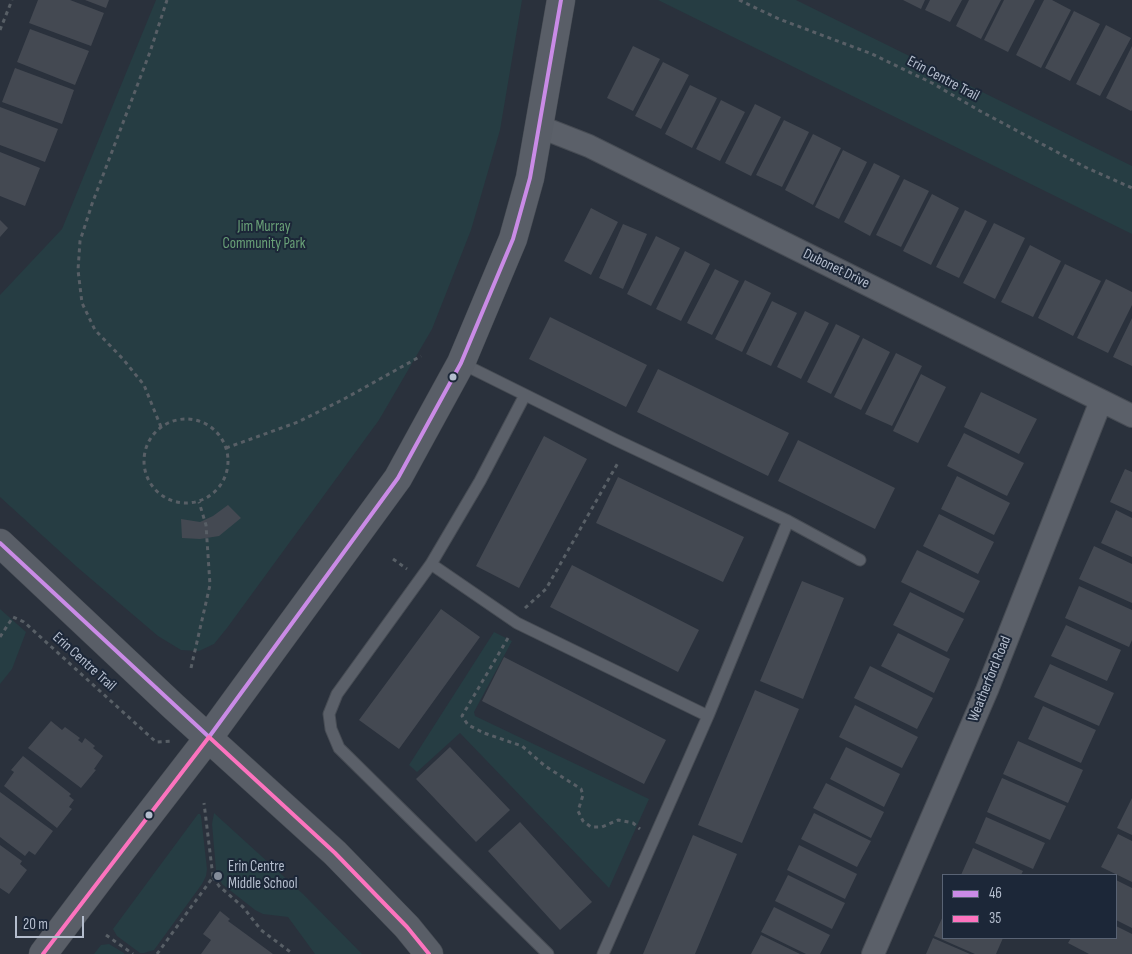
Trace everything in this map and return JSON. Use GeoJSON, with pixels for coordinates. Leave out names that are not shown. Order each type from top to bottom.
{"type":"FeatureCollection","features":[{"type":"Feature","properties":{"kind":"street"},"geometry":{"type":"LineString","coordinates":[[43,954],[104,872],[209,738],[398,478],[461,363],[513,239],[530,178],[561,0]]}},
{"type":"Feature","properties":{"kind":"street","name":"Dubonet Drive"},"geometry":{"type":"LineString","coordinates":[[538,126],[589,146],[1132,416]]}},
{"type":"Feature","properties":{"kind":"street","name":"Weatherford Road"},"geometry":{"type":"LineString","coordinates":[[873,954],[987,690],[1101,401]]}},
{"type":"Feature","properties":{"kind":"street"},"geometry":{"type":"LineString","coordinates":[[0,544],[335,853],[407,927],[429,954]]}},
{"type":"Feature","properties":{"kind":"lane"},"geometry":{"type":"LineString","coordinates":[[461,363],[788,520],[860,560]]}},
{"type":"Feature","properties":{"kind":"lane"},"geometry":{"type":"LineString","coordinates":[[525,395],[480,481],[431,564],[337,694],[329,714],[331,729],[339,748],[548,954]]}},
{"type":"Feature","properties":{"kind":"lane"},"geometry":{"type":"LineString","coordinates":[[603,954],[708,716],[788,520]]}},
{"type":"Feature","properties":{"kind":"lane"},"geometry":{"type":"LineString","coordinates":[[431,564],[517,623],[708,716]]}},
{"type":"Feature","properties":{"kind":"path"},"geometry":{"type":"LineString","coordinates":[[0,30],[12,0]]}},
{"type":"Feature","properties":{"kind":"path"},"geometry":{"type":"LineString","coordinates":[[160,427],[144,385],[95,330],[82,303],[78,270],[80,241],[92,204],[150,52],[167,0]]}},
{"type":"Feature","properties":{"kind":"path","name":"Erin Centre Trail"},"geometry":{"type":"LineString","coordinates":[[739,0],[779,19],[872,54],[932,83],[1085,167],[1132,188]]}},
{"type":"Feature","properties":{"kind":"path"},"geometry":{"type":"LineString","coordinates":[[226,448],[298,422],[421,356]]}},
{"type":"Feature","properties":{"kind":"path"},"geometry":{"type":"LineString","coordinates":[[186,419],[199,421],[211,427],[220,436],[226,448],[228,461],[226,474],[220,486],[211,496],[199,502],[186,504],[172,502],[160,496],[151,486],[145,475],[143,462],[145,448],[151,436],[160,427],[173,421],[186,419]]}},
{"type":"Feature","properties":{"kind":"path"},"geometry":{"type":"LineString","coordinates":[[628,444],[546,589],[527,606],[462,716],[468,725],[522,746],[544,766],[581,789],[583,795],[578,811],[583,821],[591,827],[602,827],[618,820],[633,823],[653,841]]}},
{"type":"Feature","properties":{"kind":"path"},"geometry":{"type":"LineString","coordinates":[[191,668],[210,585],[206,525],[199,502]]}},
{"type":"Feature","properties":{"kind":"path","name":"Erin Centre Trail"},"geometry":{"type":"LineString","coordinates":[[0,637],[13,617],[24,622],[156,742]]}},
{"type":"Feature","properties":{"kind":"path"},"geometry":{"type":"LineString","coordinates":[[204,803],[213,877],[219,886],[244,907],[261,930],[293,954]]}},
{"type":"Feature","properties":{"kind":"path"},"geometry":{"type":"LineString","coordinates":[[157,954],[213,877]]}},
{"type":"Feature","properties":{"kind":"path"},"geometry":{"type":"LineString","coordinates":[[106,935],[133,954]]}},
{"type":"Feature","properties":{"kind":"green space","name":"Jim Murray Community Park"},"geometry":{"type":"Polygon","coordinates":[[[156,0],[522,0],[500,130],[471,230],[432,329],[379,420],[227,628],[214,644],[199,651],[181,650],[158,636],[77,567],[0,497],[0,295],[62,229],[156,0]]]}},
{"type":"Feature","properties":{"kind":"green space"},"geometry":{"type":"Polygon","coordinates":[[[658,0],[796,0],[1132,166],[1132,234],[658,0]]]}},
{"type":"Feature","properties":{"kind":"green space"},"geometry":{"type":"Polygon","coordinates":[[[0,609],[26,632],[12,669],[0,684],[0,609]]]}},
{"type":"Feature","properties":{"kind":"green space"},"geometry":{"type":"Polygon","coordinates":[[[494,632],[512,641],[474,712],[475,716],[649,799],[609,888],[460,733],[417,772],[409,765],[494,632]]]}},
{"type":"Feature","properties":{"kind":"green space"},"geometry":{"type":"Polygon","coordinates":[[[214,813],[303,894],[362,954],[315,954],[288,917],[263,914],[255,910],[222,884],[216,870],[212,824],[214,813]]]}},
{"type":"Feature","properties":{"kind":"green space"},"geometry":{"type":"Polygon","coordinates":[[[198,814],[201,816],[207,869],[206,876],[154,950],[140,953],[117,936],[113,929],[198,814]]]}},
{"type":"Feature","properties":{"kind":"green space"},"geometry":{"type":"Polygon","coordinates":[[[109,944],[124,954],[94,954],[101,945],[109,944]]]}},
{"type":"Feature","properties":{"kind":"building"},"geometry":{"type":"Polygon","coordinates":[[[38,0],[70,0],[104,13],[91,46],[29,23],[38,0]]]}},
{"type":"Feature","properties":{"kind":"building"},"geometry":{"type":"Polygon","coordinates":[[[85,0],[109,0],[106,8],[85,0]]]}},
{"type":"Feature","properties":{"kind":"building"},"geometry":{"type":"Polygon","coordinates":[[[903,0],[925,0],[921,9],[903,0]]]}},
{"type":"Feature","properties":{"kind":"building"},"geometry":{"type":"Polygon","coordinates":[[[930,0],[962,0],[950,22],[925,10],[930,0]]]}},
{"type":"Feature","properties":{"kind":"building"},"geometry":{"type":"Polygon","coordinates":[[[969,0],[1001,0],[981,39],[956,26],[969,0]]]}},
{"type":"Feature","properties":{"kind":"building"},"geometry":{"type":"Polygon","coordinates":[[[1004,0],[1035,0],[1008,52],[984,40],[1004,0]]]}},
{"type":"Feature","properties":{"kind":"building"},"geometry":{"type":"Polygon","coordinates":[[[1044,0],[1052,0],[1071,10],[1041,68],[1016,55],[1044,0]]]}},
{"type":"Feature","properties":{"kind":"building"},"geometry":{"type":"Polygon","coordinates":[[[1074,11],[1100,24],[1070,81],[1045,68],[1074,11]]]}},
{"type":"Feature","properties":{"kind":"building"},"geometry":{"type":"Polygon","coordinates":[[[1106,25],[1131,38],[1100,96],[1076,84],[1106,25]]]}},
{"type":"Feature","properties":{"kind":"building"},"geometry":{"type":"Polygon","coordinates":[[[30,29],[89,51],[75,85],[17,62],[30,29]]]}},
{"type":"Feature","properties":{"kind":"building"},"geometry":{"type":"Polygon","coordinates":[[[633,46],[660,59],[633,111],[607,98],[633,46]]]}},
{"type":"Feature","properties":{"kind":"building"},"geometry":{"type":"Polygon","coordinates":[[[1132,46],[1132,110],[1131,111],[1106,98],[1132,46]]]}},
{"type":"Feature","properties":{"kind":"building"},"geometry":{"type":"Polygon","coordinates":[[[663,62],[689,75],[661,129],[635,116],[663,62]]]}},
{"type":"Feature","properties":{"kind":"building"},"geometry":{"type":"Polygon","coordinates":[[[15,68],[74,90],[62,124],[2,102],[15,68]]]}},
{"type":"Feature","properties":{"kind":"building"},"geometry":{"type":"Polygon","coordinates":[[[690,85],[717,98],[692,148],[665,134],[690,85]]]}},
{"type":"Feature","properties":{"kind":"building"},"geometry":{"type":"Polygon","coordinates":[[[721,100],[745,112],[720,161],[696,149],[721,100]]]}},
{"type":"Feature","properties":{"kind":"building"},"geometry":{"type":"Polygon","coordinates":[[[755,104],[781,117],[751,176],[725,163],[755,104]]]}},
{"type":"Feature","properties":{"kind":"building"},"geometry":{"type":"Polygon","coordinates":[[[0,107],[58,129],[45,162],[0,145],[0,107]]]}},
{"type":"Feature","properties":{"kind":"building"},"geometry":{"type":"Polygon","coordinates":[[[784,120],[809,132],[782,187],[756,175],[784,120]]]}},
{"type":"Feature","properties":{"kind":"building"},"geometry":{"type":"Polygon","coordinates":[[[813,134],[841,148],[813,205],[785,190],[813,134]]]}},
{"type":"Feature","properties":{"kind":"building"},"geometry":{"type":"Polygon","coordinates":[[[843,150],[867,162],[839,219],[815,207],[843,150]]]}},
{"type":"Feature","properties":{"kind":"building"},"geometry":{"type":"Polygon","coordinates":[[[0,152],[40,168],[25,206],[0,196],[0,152]]]}},
{"type":"Feature","properties":{"kind":"building"},"geometry":{"type":"Polygon","coordinates":[[[874,163],[900,176],[870,236],[844,222],[874,163]]]}},
{"type":"Feature","properties":{"kind":"building"},"geometry":{"type":"Polygon","coordinates":[[[904,179],[929,191],[901,247],[876,235],[904,179]]]}},
{"type":"Feature","properties":{"kind":"building"},"geometry":{"type":"Polygon","coordinates":[[[932,194],[959,208],[931,265],[903,251],[932,194]]]}},
{"type":"Feature","properties":{"kind":"building"},"geometry":{"type":"Polygon","coordinates":[[[591,208],[618,222],[591,275],[564,261],[591,208]]]}},
{"type":"Feature","properties":{"kind":"building"},"geometry":{"type":"Polygon","coordinates":[[[965,210],[987,221],[959,278],[936,267],[965,210]]]}},
{"type":"Feature","properties":{"kind":"building"},"geometry":{"type":"Polygon","coordinates":[[[0,220],[8,228],[0,237],[0,220]]]}},
{"type":"Feature","properties":{"kind":"building"},"geometry":{"type":"Polygon","coordinates":[[[994,223],[1025,238],[995,299],[963,283],[994,223]]]}},
{"type":"Feature","properties":{"kind":"building"},"geometry":{"type":"Polygon","coordinates":[[[623,224],[647,234],[623,289],[599,278],[623,224]]]}},
{"type":"Feature","properties":{"kind":"building"},"geometry":{"type":"Polygon","coordinates":[[[656,236],[680,248],[651,306],[627,294],[656,236]]]}},
{"type":"Feature","properties":{"kind":"building"},"geometry":{"type":"Polygon","coordinates":[[[1030,245],[1061,261],[1033,317],[1001,302],[1030,245]]]}},
{"type":"Feature","properties":{"kind":"building"},"geometry":{"type":"Polygon","coordinates":[[[685,251],[710,264],[681,321],[656,309],[685,251]]]}},
{"type":"Feature","properties":{"kind":"building"},"geometry":{"type":"Polygon","coordinates":[[[1065,264],[1101,281],[1073,336],[1038,318],[1065,264]]]}},
{"type":"Feature","properties":{"kind":"building"},"geometry":{"type":"Polygon","coordinates":[[[715,269],[739,281],[712,335],[687,323],[715,269]]]}},
{"type":"Feature","properties":{"kind":"building"},"geometry":{"type":"Polygon","coordinates":[[[1106,279],[1132,292],[1132,305],[1108,353],[1077,338],[1106,279]]]}},
{"type":"Feature","properties":{"kind":"building"},"geometry":{"type":"Polygon","coordinates":[[[745,280],[771,293],[742,352],[715,339],[745,280]]]}},
{"type":"Feature","properties":{"kind":"building"},"geometry":{"type":"Polygon","coordinates":[[[772,301],[797,313],[771,366],[746,354],[772,301]]]}},
{"type":"Feature","properties":{"kind":"building"},"geometry":{"type":"Polygon","coordinates":[[[805,311],[829,323],[801,379],[777,367],[805,311]]]}},
{"type":"Feature","properties":{"kind":"building"},"geometry":{"type":"Polygon","coordinates":[[[550,317],[647,365],[626,407],[529,359],[550,317]]]}},
{"type":"Feature","properties":{"kind":"building"},"geometry":{"type":"Polygon","coordinates":[[[1132,318],[1132,366],[1113,357],[1132,318]]]}},
{"type":"Feature","properties":{"kind":"building"},"geometry":{"type":"Polygon","coordinates":[[[836,324],[860,336],[831,394],[807,382],[836,324]]]}},
{"type":"Feature","properties":{"kind":"building"},"geometry":{"type":"Polygon","coordinates":[[[863,338],[890,352],[861,410],[834,397],[863,338]]]}},
{"type":"Feature","properties":{"kind":"building"},"geometry":{"type":"Polygon","coordinates":[[[896,353],[922,366],[892,426],[865,414],[896,353]]]}},
{"type":"Feature","properties":{"kind":"building"},"geometry":{"type":"Polygon","coordinates":[[[658,369],[789,433],[768,476],[637,412],[658,369]]]}},
{"type":"Feature","properties":{"kind":"building"},"geometry":{"type":"Polygon","coordinates":[[[921,374],[946,387],[918,443],[893,431],[921,374]]]}},
{"type":"Feature","properties":{"kind":"building"},"geometry":{"type":"Polygon","coordinates":[[[981,392],[1037,419],[1019,454],[964,427],[981,392]]]}},
{"type":"Feature","properties":{"kind":"building"},"geometry":{"type":"Polygon","coordinates":[[[964,433],[1024,463],[1007,496],[947,466],[964,433]]]}},
{"type":"Feature","properties":{"kind":"building"},"geometry":{"type":"Polygon","coordinates":[[[544,436],[587,459],[519,588],[476,566],[544,436]]]}},
{"type":"Feature","properties":{"kind":"building"},"geometry":{"type":"Polygon","coordinates":[[[798,440],[895,488],[875,529],[778,481],[798,440]]]}},
{"type":"Feature","properties":{"kind":"building"},"geometry":{"type":"Polygon","coordinates":[[[1125,469],[1132,472],[1132,512],[1110,502],[1125,469]]]}},
{"type":"Feature","properties":{"kind":"building"},"geometry":{"type":"Polygon","coordinates":[[[957,476],[1010,503],[994,535],[941,509],[957,476]]]}},
{"type":"Feature","properties":{"kind":"building"},"geometry":{"type":"Polygon","coordinates":[[[618,477],[744,537],[723,582],[596,523],[618,477]]]}},
{"type":"Feature","properties":{"kind":"building"},"geometry":{"type":"Polygon","coordinates":[[[228,505],[241,518],[219,536],[200,539],[182,538],[181,519],[200,522],[213,516],[228,505]]]}},
{"type":"Feature","properties":{"kind":"building"},"geometry":{"type":"Polygon","coordinates":[[[1116,510],[1132,518],[1132,557],[1101,543],[1116,510]]]}},
{"type":"Feature","properties":{"kind":"building"},"geometry":{"type":"Polygon","coordinates":[[[939,514],[994,542],[978,574],[923,546],[939,514]]]}},
{"type":"Feature","properties":{"kind":"building"},"geometry":{"type":"Polygon","coordinates":[[[1094,546],[1132,564],[1132,603],[1079,579],[1094,546]]]}},
{"type":"Feature","properties":{"kind":"building"},"geometry":{"type":"Polygon","coordinates":[[[917,550],[980,581],[964,613],[901,582],[917,550]]]}},
{"type":"Feature","properties":{"kind":"building"},"geometry":{"type":"Polygon","coordinates":[[[572,565],[699,630],[678,672],[550,607],[572,565]]]}},
{"type":"Feature","properties":{"kind":"building"},"geometry":{"type":"Polygon","coordinates":[[[802,581],[844,598],[803,699],[760,681],[802,581]]]}},
{"type":"Feature","properties":{"kind":"building"},"geometry":{"type":"Polygon","coordinates":[[[1079,586],[1132,610],[1132,640],[1129,647],[1065,618],[1079,586]]]}},
{"type":"Feature","properties":{"kind":"building"},"geometry":{"type":"Polygon","coordinates":[[[910,592],[964,619],[947,652],[893,625],[910,592]]]}},
{"type":"Feature","properties":{"kind":"building"},"geometry":{"type":"Polygon","coordinates":[[[441,609],[480,637],[399,749],[359,720],[441,609]]]}},
{"type":"Feature","properties":{"kind":"building"},"geometry":{"type":"Polygon","coordinates":[[[1066,625],[1121,650],[1107,681],[1051,656],[1066,625]]]}},
{"type":"Feature","properties":{"kind":"building"},"geometry":{"type":"Polygon","coordinates":[[[898,633],[950,659],[934,693],[881,666],[898,633]]]}},
{"type":"Feature","properties":{"kind":"building"},"geometry":{"type":"Polygon","coordinates":[[[504,657],[666,740],[644,784],[482,701],[504,657]]]}},
{"type":"Feature","properties":{"kind":"building"},"geometry":{"type":"Polygon","coordinates":[[[1050,664],[1114,693],[1099,726],[1034,697],[1050,664]]]}},
{"type":"Feature","properties":{"kind":"building"},"geometry":{"type":"Polygon","coordinates":[[[870,666],[933,698],[917,729],[854,698],[870,666]]]}},
{"type":"Feature","properties":{"kind":"building"},"geometry":{"type":"Polygon","coordinates":[[[755,690],[799,709],[742,843],[698,825],[755,690]]]}},
{"type":"Feature","properties":{"kind":"building"},"geometry":{"type":"Polygon","coordinates":[[[855,705],[918,737],[902,768],[839,737],[855,705]]]}},
{"type":"Feature","properties":{"kind":"building"},"geometry":{"type":"Polygon","coordinates":[[[1043,706],[1096,730],[1081,763],[1028,739],[1043,706]]]}},
{"type":"Feature","properties":{"kind":"building"},"geometry":{"type":"Polygon","coordinates":[[[51,721],[62,730],[65,727],[80,738],[78,740],[82,743],[85,738],[103,756],[94,769],[96,770],[81,788],[28,748],[51,721]]]}},
{"type":"Feature","properties":{"kind":"building"},"geometry":{"type":"Polygon","coordinates":[[[1018,741],[1083,770],[1068,803],[1003,774],[1018,741]]]}},
{"type":"Feature","properties":{"kind":"building"},"geometry":{"type":"Polygon","coordinates":[[[450,747],[510,810],[476,842],[416,779],[450,747]]]}},
{"type":"Feature","properties":{"kind":"building"},"geometry":{"type":"Polygon","coordinates":[[[846,747],[900,774],[884,807],[830,779],[846,747]]]}},
{"type":"Feature","properties":{"kind":"building"},"geometry":{"type":"Polygon","coordinates":[[[23,756],[71,794],[69,796],[74,800],[69,807],[72,809],[57,828],[4,786],[14,772],[11,770],[23,756]]]}},
{"type":"Feature","properties":{"kind":"building"},"geometry":{"type":"Polygon","coordinates":[[[1002,778],[1066,806],[1050,840],[987,812],[1002,778]]]}},
{"type":"Feature","properties":{"kind":"building"},"geometry":{"type":"Polygon","coordinates":[[[826,783],[884,812],[871,838],[813,808],[826,783]]]}},
{"type":"Feature","properties":{"kind":"building"},"geometry":{"type":"Polygon","coordinates":[[[0,792],[53,831],[35,855],[29,851],[25,856],[0,837],[0,792]]]}},
{"type":"Feature","properties":{"kind":"building"},"geometry":{"type":"Polygon","coordinates":[[[1132,798],[1132,835],[1117,828],[1132,798]]]}},
{"type":"Feature","properties":{"kind":"building"},"geometry":{"type":"Polygon","coordinates":[[[814,813],[871,841],[857,867],[801,839],[814,813]]]}},
{"type":"Feature","properties":{"kind":"building"},"geometry":{"type":"Polygon","coordinates":[[[986,817],[1045,843],[1033,869],[975,843],[986,817]]]}},
{"type":"Feature","properties":{"kind":"building"},"geometry":{"type":"Polygon","coordinates":[[[520,822],[592,902],[560,930],[488,851],[520,822]]]}},
{"type":"Feature","properties":{"kind":"building"},"geometry":{"type":"Polygon","coordinates":[[[1118,834],[1132,841],[1132,882],[1101,867],[1118,834]]]}},
{"type":"Feature","properties":{"kind":"building"},"geometry":{"type":"Polygon","coordinates":[[[693,835],[737,854],[695,954],[643,954],[693,835]]]}},
{"type":"Feature","properties":{"kind":"building"},"geometry":{"type":"Polygon","coordinates":[[[0,845],[22,861],[20,864],[27,870],[9,894],[0,888],[0,845]]]}},
{"type":"Feature","properties":{"kind":"building"},"geometry":{"type":"Polygon","coordinates":[[[799,845],[857,874],[845,899],[787,870],[799,845]]]}},
{"type":"Feature","properties":{"kind":"building"},"geometry":{"type":"Polygon","coordinates":[[[973,848],[1023,871],[1022,874],[961,874],[973,848]]]}},
{"type":"Feature","properties":{"kind":"building"},"geometry":{"type":"Polygon","coordinates":[[[788,875],[845,903],[832,929],[775,901],[788,875]]]}},
{"type":"Feature","properties":{"kind":"building"},"geometry":{"type":"Polygon","coordinates":[[[1117,880],[1132,888],[1132,928],[1117,920],[1117,880]]]}},
{"type":"Feature","properties":{"kind":"building"},"geometry":{"type":"Polygon","coordinates":[[[774,907],[830,935],[820,954],[806,954],[761,932],[774,907]]]}},
{"type":"Feature","properties":{"kind":"building","name":"Erin Centre Middle School"},"geometry":{"type":"Polygon","coordinates":[[[220,911],[230,919],[228,921],[273,954],[201,954],[211,940],[203,934],[220,911]]]}},
{"type":"Feature","properties":{"kind":"building"},"geometry":{"type":"Polygon","coordinates":[[[942,918],[942,939],[1003,939],[996,954],[975,954],[934,936],[942,918]]]}},
{"type":"Feature","properties":{"kind":"building"},"geometry":{"type":"Polygon","coordinates":[[[1117,926],[1132,934],[1132,954],[1089,954],[1068,943],[1070,939],[1117,939],[1117,926]]]}},
{"type":"Feature","properties":{"kind":"building"},"geometry":{"type":"Polygon","coordinates":[[[761,935],[800,954],[751,954],[761,935]]]}},
{"type":"Feature","properties":{"kind":"building"},"geometry":{"type":"Polygon","coordinates":[[[933,938],[970,954],[926,954],[933,938]]]}},
{"type":"Feature","properties":{"kind":"transit line","name":"46"},"geometry":{"type":"LineString","coordinates":[[0,543],[209,737],[398,478],[461,363],[513,239],[530,178],[561,0]]}},
{"type":"Feature","properties":{"kind":"transit line","name":"35"},"geometry":{"type":"LineString","coordinates":[[43,954],[209,737],[335,853],[407,927],[429,954]]}},
{"type":"Feature","properties":{"kind":"place","name":"Erin Centre Middle School"},"geometry":{"type":"Point","coordinates":[218,876]}}]}
